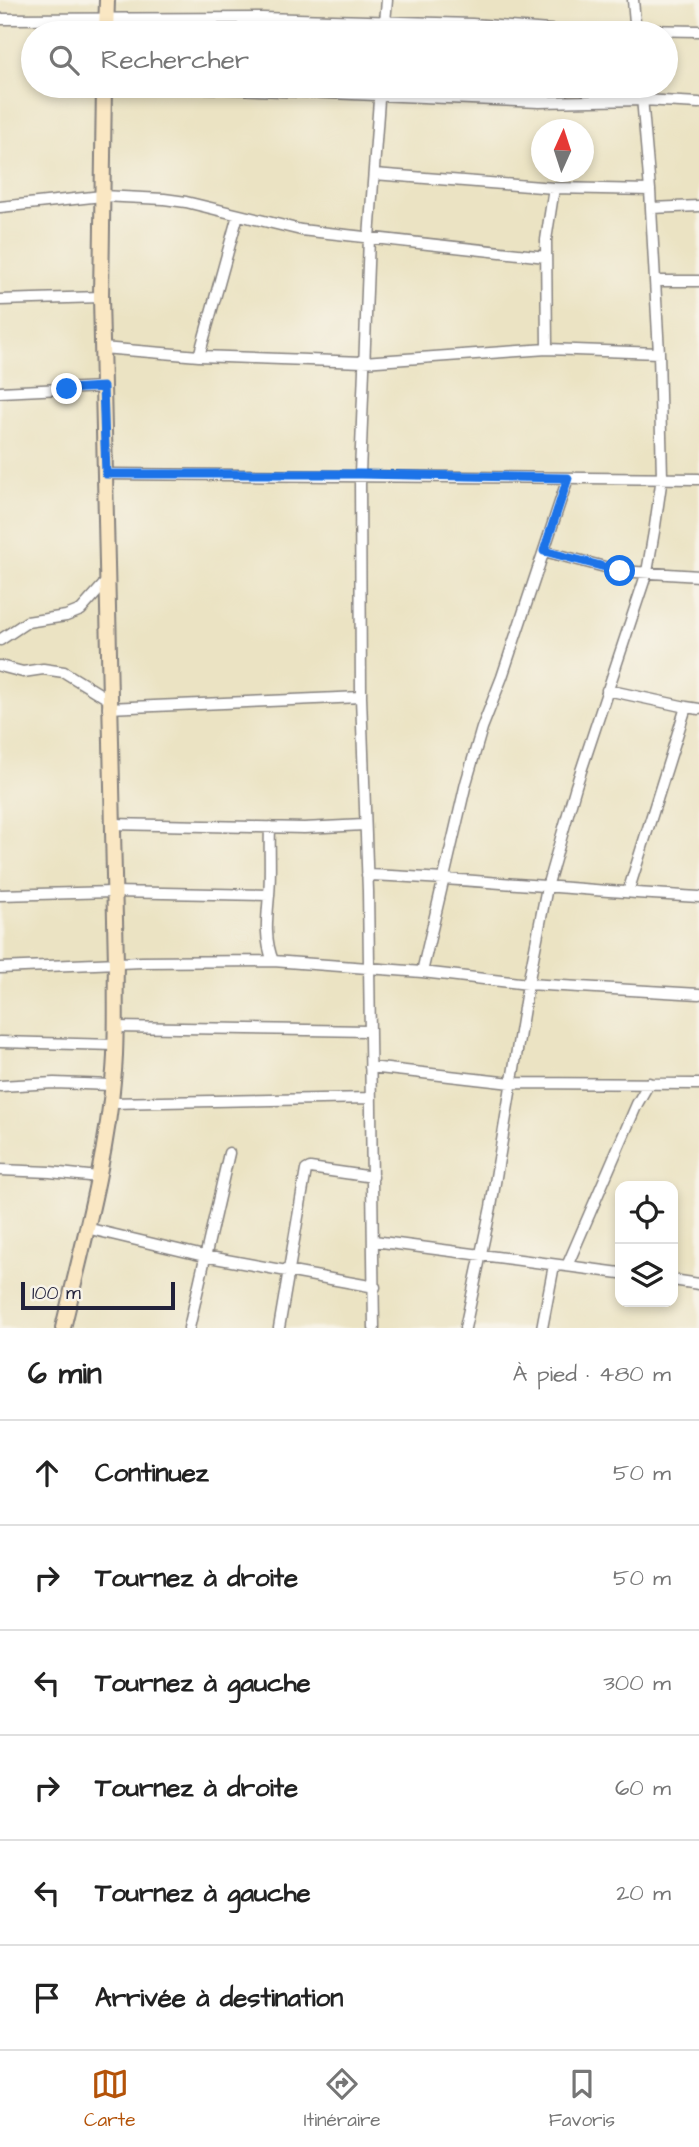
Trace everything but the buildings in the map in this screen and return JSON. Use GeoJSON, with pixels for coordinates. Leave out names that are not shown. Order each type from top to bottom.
{"type":"FeatureCollection","features":[{"type":"Feature","properties":{"kind":"street"},"geometry":{"type":"LineString","coordinates":[[106,21],[107,0]]}},
{"type":"Feature","properties":{"kind":"street"},"geometry":{"type":"LineString","coordinates":[[385,21],[387,0]]}},
{"type":"Feature","properties":{"kind":"street"},"geometry":{"type":"LineString","coordinates":[[633,0],[634,21]]}},
{"type":"Feature","properties":{"kind":"street"},"geometry":{"type":"LineString","coordinates":[[0,19],[262,18],[299,21]]}},
{"type":"Feature","properties":{"kind":"street"},"geometry":{"type":"LineString","coordinates":[[678,31],[699,31]]}},
{"type":"Feature","properties":{"kind":"street"},"geometry":{"type":"LineString","coordinates":[[63,1328],[98,1177],[113,1085],[115,1045],[116,964],[108,704],[101,297],[104,98]]}},
{"type":"Feature","properties":{"kind":"street"},"geometry":{"type":"LineString","coordinates":[[374,1328],[368,875],[361,697],[360,474],[369,238],[379,98]]}},
{"type":"Feature","properties":{"kind":"street"},"geometry":{"type":"LineString","coordinates":[[486,98],[539,102],[643,100],[699,103]]}},
{"type":"Feature","properties":{"kind":"street"},"geometry":{"type":"LineString","coordinates":[[465,1328],[481,1254],[547,887],[607,690],[647,572],[662,477],[659,353],[643,100]]}},
{"type":"Feature","properties":{"kind":"street"},"geometry":{"type":"LineString","coordinates":[[374,174],[554,188],[650,190]]}},
{"type":"Feature","properties":{"kind":"street"},"geometry":{"type":"LineString","coordinates":[[547,349],[546,240],[554,188]]}},
{"type":"Feature","properties":{"kind":"street"},"geometry":{"type":"LineString","coordinates":[[0,207],[102,196],[164,199],[301,230],[546,257]]}},
{"type":"Feature","properties":{"kind":"street"},"geometry":{"type":"LineString","coordinates":[[651,208],[699,206]]}},
{"type":"Feature","properties":{"kind":"street"},"geometry":{"type":"LineString","coordinates":[[199,356],[238,215]]}},
{"type":"Feature","properties":{"kind":"street"},"geometry":{"type":"LineString","coordinates":[[655,281],[699,281]]}},
{"type":"Feature","properties":{"kind":"street"},"geometry":{"type":"LineString","coordinates":[[0,300],[101,297]]}},
{"type":"Feature","properties":{"kind":"street"},"geometry":{"type":"LineString","coordinates":[[102,348],[199,356],[363,362],[547,349],[659,353]]}},
{"type":"Feature","properties":{"kind":"street"},"geometry":{"type":"LineString","coordinates":[[0,392],[103,387]]}},
{"type":"Feature","properties":{"kind":"street"},"geometry":{"type":"LineString","coordinates":[[106,474],[360,474],[699,479]]}},
{"type":"Feature","properties":{"kind":"street"},"geometry":{"type":"LineString","coordinates":[[422,972],[466,783],[482,728],[502,677],[568,478]]}},
{"type":"Feature","properties":{"kind":"street"},"geometry":{"type":"LineString","coordinates":[[544,551],[620,571],[699,576]]}},
{"type":"Feature","properties":{"kind":"street"},"geometry":{"type":"LineString","coordinates":[[0,640],[27,622],[66,616],[81,610],[106,582]]}},
{"type":"Feature","properties":{"kind":"street"},"geometry":{"type":"LineString","coordinates":[[0,666],[23,672],[43,669],[64,672],[108,704],[361,697]]}},
{"type":"Feature","properties":{"kind":"street"},"geometry":{"type":"LineString","coordinates":[[607,690],[699,709]]}},
{"type":"Feature","properties":{"kind":"street"},"geometry":{"type":"LineString","coordinates":[[628,892],[686,707]]}},
{"type":"Feature","properties":{"kind":"street"},"geometry":{"type":"LineString","coordinates":[[111,824],[270,827],[364,825]]}},
{"type":"Feature","properties":{"kind":"street"},"geometry":{"type":"LineString","coordinates":[[270,827],[266,925],[273,961]]}},
{"type":"Feature","properties":{"kind":"street"},"geometry":{"type":"LineString","coordinates":[[368,875],[699,897]]}},
{"type":"Feature","properties":{"kind":"street"},"geometry":{"type":"LineString","coordinates":[[0,895],[113,892],[269,895]]}},
{"type":"Feature","properties":{"kind":"street"},"geometry":{"type":"LineString","coordinates":[[0,968],[273,961],[422,972],[528,984],[699,994]]}},
{"type":"Feature","properties":{"kind":"street"},"geometry":{"type":"LineString","coordinates":[[115,1027],[369,1031]]}},
{"type":"Feature","properties":{"kind":"street"},"geometry":{"type":"LineString","coordinates":[[0,1042],[115,1045]]}},
{"type":"Feature","properties":{"kind":"street"},"geometry":{"type":"LineString","coordinates":[[370,1067],[512,1083],[699,1084]]}},
{"type":"Feature","properties":{"kind":"street"},"geometry":{"type":"LineString","coordinates":[[0,1086],[54,1083],[113,1085]]}},
{"type":"Feature","properties":{"kind":"street"},"geometry":{"type":"LineString","coordinates":[[567,1266],[637,1104],[649,1083]]}},
{"type":"Feature","properties":{"kind":"street"},"geometry":{"type":"LineString","coordinates":[[110,1103],[371,1098]]}},
{"type":"Feature","properties":{"kind":"street"},"geometry":{"type":"LineString","coordinates":[[189,1328],[229,1153]]}},
{"type":"Feature","properties":{"kind":"street"},"geometry":{"type":"LineString","coordinates":[[279,1328],[306,1170],[310,1168],[373,1177]]}},
{"type":"Feature","properties":{"kind":"street"},"geometry":{"type":"LineString","coordinates":[[0,1170],[98,1177]]}},
{"type":"Feature","properties":{"kind":"street"},"geometry":{"type":"LineString","coordinates":[[86,1228],[204,1256],[375,1287]]}},
{"type":"Feature","properties":{"kind":"street"},"geometry":{"type":"LineString","coordinates":[[374,1241],[615,1272]]}},
{"type":"Feature","properties":{"kind":"street"},"geometry":{"type":"LineString","coordinates":[[542,1328],[554,1265]]}},
{"type":"Feature","properties":{"kind":"street"},"geometry":{"type":"LineString","coordinates":[[678,1281],[699,1284]]}},
{"type":"Feature","properties":{"kind":"route"},"geometry":{"type":"LineString","coordinates":[[67,389],[103,387],[106,474],[360,474],[568,478],[544,551],[620,571]]}}]}
